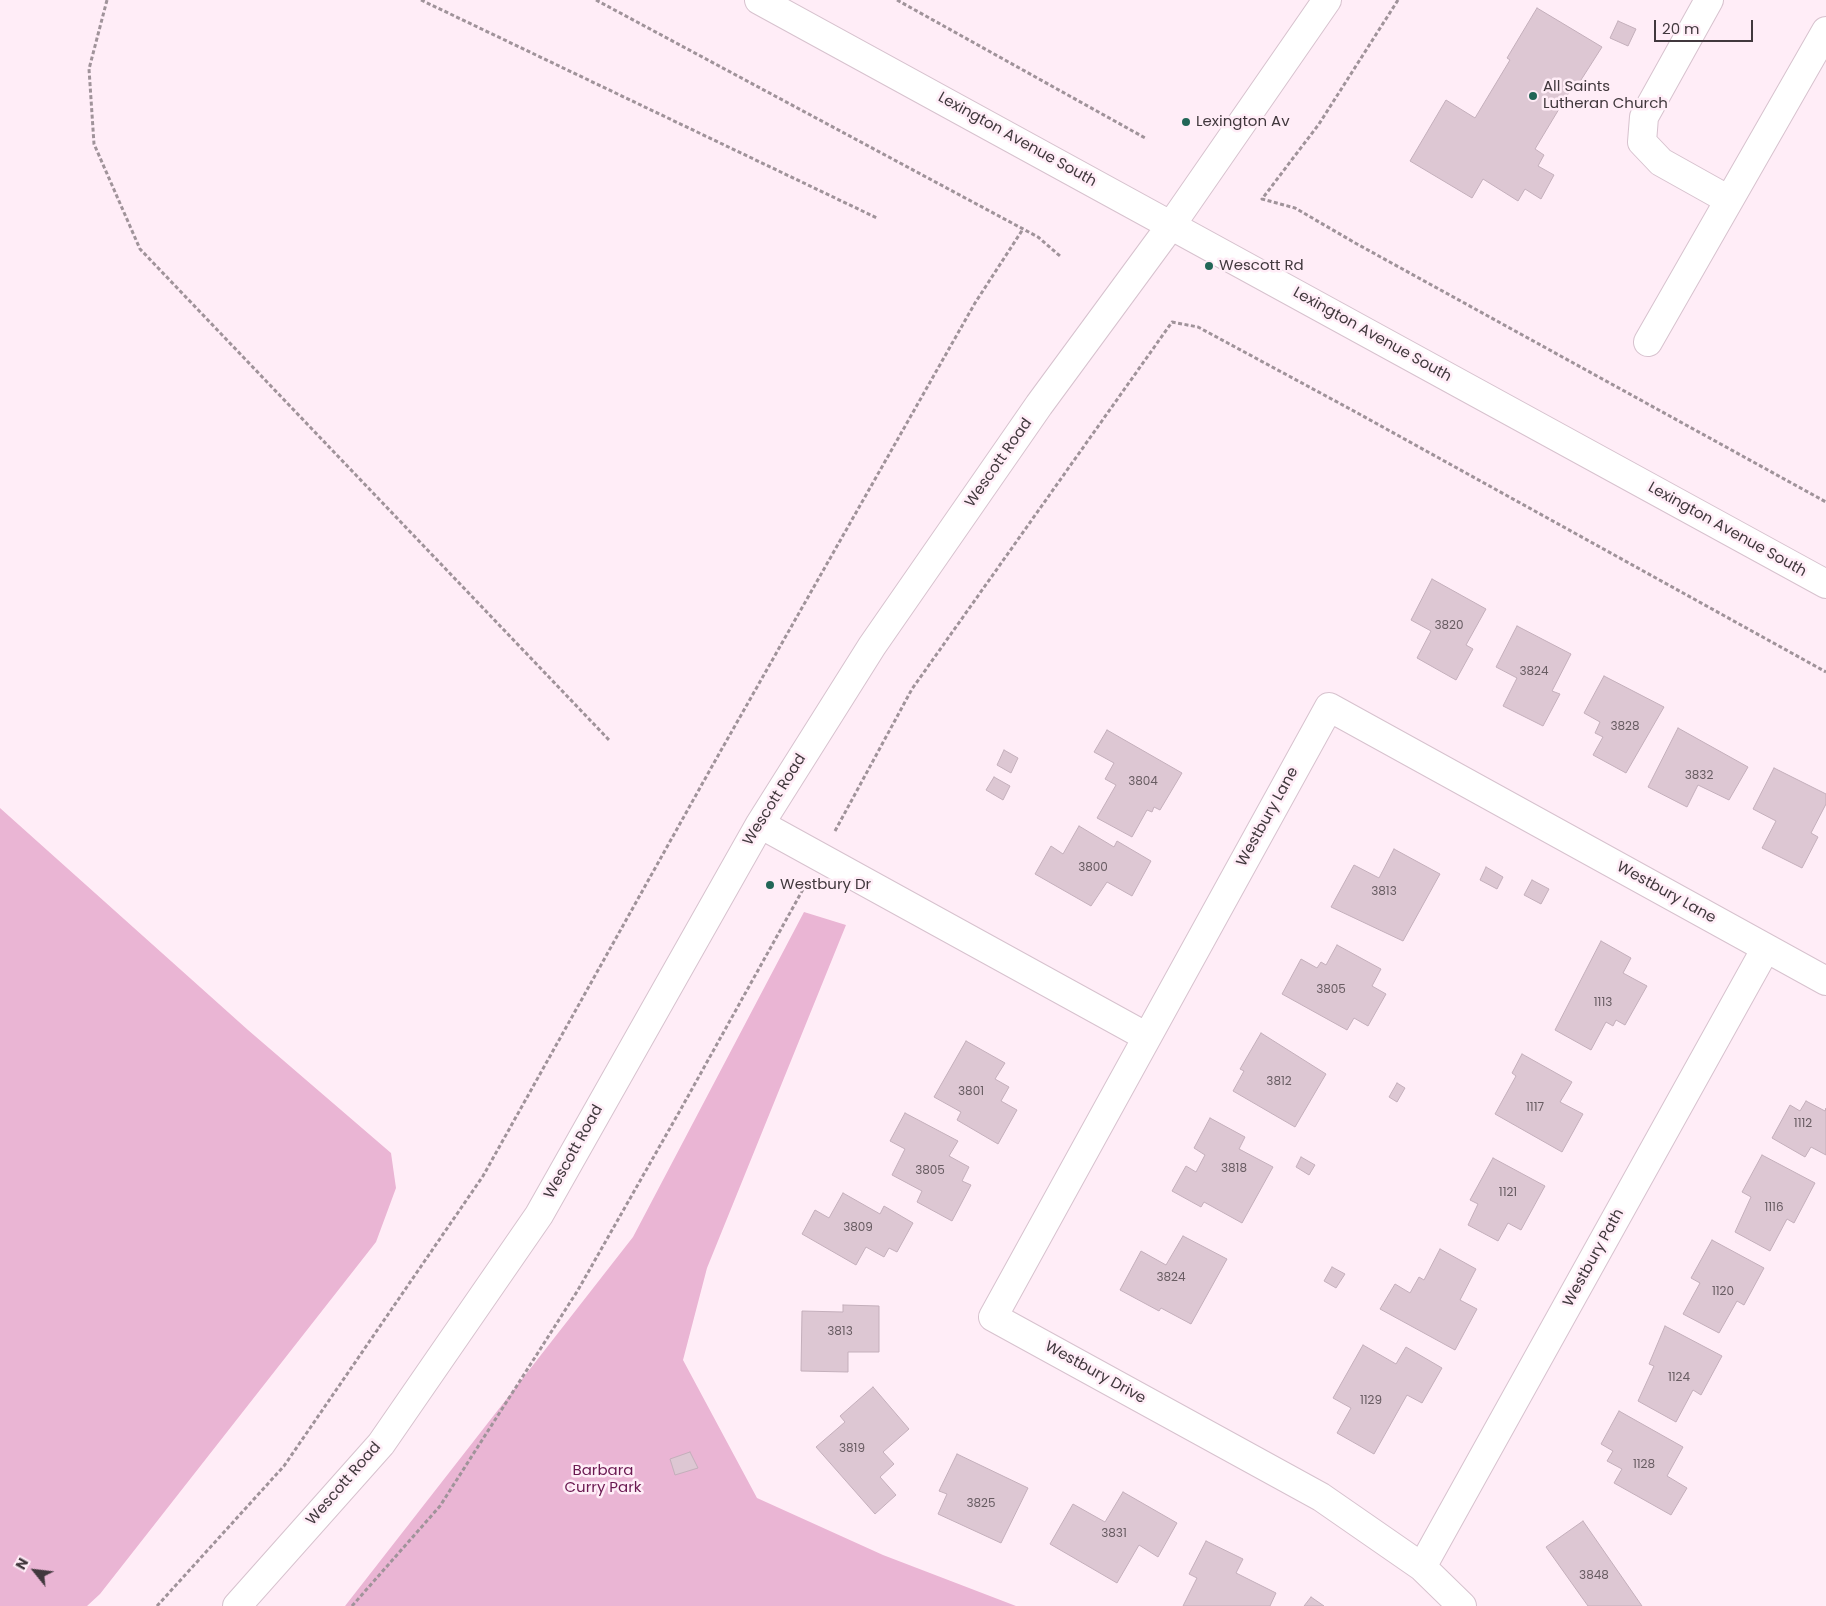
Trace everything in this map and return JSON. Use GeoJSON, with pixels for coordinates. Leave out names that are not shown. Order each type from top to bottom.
{"type":"FeatureCollection","features":[{"type":"Feature","properties":{"kind":"street","name":"Lexington Avenue South"},"geometry":{"type":"LineString","coordinates":[[759,0],[1172,224],[1826,584]]}},
{"type":"Feature","properties":{"kind":"street","name":"Wescott Road"},"geometry":{"type":"LineString","coordinates":[[237,1606],[381,1444],[539,1215],[760,824],[872,646],[1039,405],[1172,224],[1327,0]]}},
{"type":"Feature","properties":{"kind":"street"},"geometry":{"type":"LineString","coordinates":[[1709,0],[1644,117],[1642,142],[1661,162],[1729,200]]}},
{"type":"Feature","properties":{"kind":"street"},"geometry":{"type":"LineString","coordinates":[[1648,342],[1826,31]]}},
{"type":"Feature","properties":{"kind":"street","name":"Westbury Lane"},"geometry":{"type":"LineString","coordinates":[[1147,1037],[1329,707],[1826,981]]}},
{"type":"Feature","properties":{"kind":"street"},"geometry":{"type":"LineString","coordinates":[[760,824],[1147,1037]]}},
{"type":"Feature","properties":{"kind":"street","name":"Westbury Path"},"geometry":{"type":"LineString","coordinates":[[1422,1567],[1766,948]]}},
{"type":"Feature","properties":{"kind":"street","name":"Westbury Drive"},"geometry":{"type":"LineString","coordinates":[[1147,1037],[993,1317],[1321,1497],[1422,1567],[1462,1606]]}},
{"type":"Feature","properties":{"kind":"path"},"geometry":{"type":"LineString","coordinates":[[107,0],[89,69],[94,144],[140,249],[610,741]]}},
{"type":"Feature","properties":{"kind":"path"},"geometry":{"type":"LineString","coordinates":[[421,0],[877,218]]}},
{"type":"Feature","properties":{"kind":"path"},"geometry":{"type":"LineString","coordinates":[[596,0],[1038,236],[1060,256]]}},
{"type":"Feature","properties":{"kind":"path"},"geometry":{"type":"LineString","coordinates":[[897,0],[1147,139]]}},
{"type":"Feature","properties":{"kind":"path"},"geometry":{"type":"LineString","coordinates":[[1398,0],[1319,124],[1262,199],[1295,208],[1365,249],[1826,502]]}},
{"type":"Feature","properties":{"kind":"path"},"geometry":{"type":"LineString","coordinates":[[157,1606],[284,1466],[483,1176],[714,761],[965,320],[1023,229]]}},
{"type":"Feature","properties":{"kind":"path"},"geometry":{"type":"LineString","coordinates":[[352,1606],[440,1506],[578,1290],[821,857],[912,689],[1172,322],[1198,327],[1826,672]]}},
{"type":"Feature","properties":{"kind":"green space"},"geometry":{"type":"Polygon","coordinates":[[[0,808],[248,1030],[391,1153],[396,1188],[376,1242],[100,1594],[87,1606],[0,1606],[0,808]]]}},
{"type":"Feature","properties":{"kind":"green space","name":"Barbara Curry Park"},"geometry":{"type":"Polygon","coordinates":[[[804,912],[846,925],[707,1268],[683,1360],[757,1498],[883,1555],[1016,1606],[345,1606],[633,1237],[804,912]]]}},
{"type":"Feature","properties":{"kind":"building"},"geometry":{"type":"Polygon","coordinates":[[[1537,8],[1602,47],[1574,91],[1571,89],[1535,149],[1544,155],[1538,166],[1554,175],[1541,199],[1525,189],[1518,201],[1483,179],[1472,198],[1410,161],[1446,100],[1475,118],[1510,60],[1507,58],[1537,8]]]}},
{"type":"Feature","properties":{"kind":"building"},"geometry":{"type":"Polygon","coordinates":[[[1618,21],[1636,29],[1628,46],[1610,38],[1618,21]]]}},
{"type":"Feature","properties":{"kind":"building"},"geometry":{"type":"Polygon","coordinates":[[[1432,579],[1486,609],[1466,645],[1473,649],[1456,680],[1417,658],[1431,631],[1411,620],[1432,579]]]}},
{"type":"Feature","properties":{"kind":"building"},"geometry":{"type":"Polygon","coordinates":[[[1517,626],[1571,654],[1552,691],[1560,694],[1543,726],[1503,706],[1517,678],[1496,667],[1517,626]]]}},
{"type":"Feature","properties":{"kind":"building"},"geometry":{"type":"Polygon","coordinates":[[[1604,676],[1664,707],[1626,773],[1593,755],[1603,737],[1595,733],[1600,722],[1584,713],[1604,676]]]}},
{"type":"Feature","properties":{"kind":"building"},"geometry":{"type":"Polygon","coordinates":[[[1678,728],[1748,767],[1729,800],[1698,785],[1687,807],[1648,787],[1678,728]]]}},
{"type":"Feature","properties":{"kind":"building"},"geometry":{"type":"Polygon","coordinates":[[[1107,730],[1182,773],[1160,810],[1154,807],[1152,812],[1147,810],[1132,837],[1097,818],[1116,785],[1105,779],[1114,763],[1094,752],[1107,730]]]}},
{"type":"Feature","properties":{"kind":"building"},"geometry":{"type":"Polygon","coordinates":[[[1004,750],[1018,758],[1011,773],[997,765],[1004,750]]]}},
{"type":"Feature","properties":{"kind":"building"},"geometry":{"type":"Polygon","coordinates":[[[1774,768],[1826,794],[1826,804],[1811,833],[1818,837],[1802,868],[1762,848],[1776,821],[1753,809],[1774,768]]]}},
{"type":"Feature","properties":{"kind":"building"},"geometry":{"type":"Polygon","coordinates":[[[994,777],[1010,786],[1003,800],[986,790],[994,777]]]}},
{"type":"Feature","properties":{"kind":"building"},"geometry":{"type":"Polygon","coordinates":[[[1079,826],[1114,847],[1117,841],[1151,861],[1132,896],[1107,882],[1091,906],[1035,874],[1051,846],[1063,854],[1079,826]]]}},
{"type":"Feature","properties":{"kind":"building"},"geometry":{"type":"Polygon","coordinates":[[[1394,849],[1440,874],[1403,941],[1331,907],[1354,865],[1379,878],[1394,849]]]}},
{"type":"Feature","properties":{"kind":"building"},"geometry":{"type":"Polygon","coordinates":[[[1486,867],[1503,877],[1497,889],[1480,880],[1486,867]]]}},
{"type":"Feature","properties":{"kind":"building"},"geometry":{"type":"Polygon","coordinates":[[[1532,880],[1549,889],[1541,904],[1524,895],[1532,880]]]}},
{"type":"Feature","properties":{"kind":"building"},"geometry":{"type":"Polygon","coordinates":[[[1601,941],[1631,958],[1623,973],[1647,986],[1625,1025],[1616,1020],[1613,1026],[1606,1022],[1591,1050],[1555,1030],[1601,941]]]}},
{"type":"Feature","properties":{"kind":"building"},"geometry":{"type":"Polygon","coordinates":[[[1337,945],[1381,969],[1372,986],[1386,994],[1368,1026],[1354,1018],[1347,1030],[1282,994],[1301,959],[1317,968],[1321,962],[1326,965],[1337,945]]]}},
{"type":"Feature","properties":{"kind":"building"},"geometry":{"type":"Polygon","coordinates":[[[1261,1033],[1326,1074],[1295,1127],[1233,1091],[1244,1071],[1240,1069],[1261,1033]]]}},
{"type":"Feature","properties":{"kind":"building"},"geometry":{"type":"Polygon","coordinates":[[[966,1041],[1005,1063],[995,1079],[1009,1087],[1001,1101],[1017,1110],[998,1144],[957,1120],[961,1112],[934,1097],[966,1041]]]}},
{"type":"Feature","properties":{"kind":"building"},"geometry":{"type":"Polygon","coordinates":[[[1522,1054],[1572,1082],[1560,1102],[1583,1114],[1562,1152],[1495,1114],[1516,1076],[1512,1073],[1522,1054]]]}},
{"type":"Feature","properties":{"kind":"building"},"geometry":{"type":"Polygon","coordinates":[[[1397,1083],[1405,1088],[1397,1102],[1389,1097],[1397,1083]]]}},
{"type":"Feature","properties":{"kind":"building"},"geometry":{"type":"Polygon","coordinates":[[[1806,1101],[1825,1111],[1826,1108],[1826,1155],[1811,1147],[1805,1157],[1772,1138],[1790,1105],[1800,1111],[1806,1101]]]}},
{"type":"Feature","properties":{"kind":"building"},"geometry":{"type":"Polygon","coordinates":[[[905,1113],[958,1141],[949,1156],[969,1167],[962,1181],[971,1185],[952,1221],[917,1202],[922,1191],[892,1175],[905,1149],[890,1141],[905,1113]]]}},
{"type":"Feature","properties":{"kind":"building"},"geometry":{"type":"Polygon","coordinates":[[[1210,1118],[1245,1137],[1239,1149],[1273,1167],[1242,1223],[1204,1202],[1201,1207],[1172,1191],[1186,1166],[1196,1172],[1205,1155],[1194,1148],[1210,1118]]]}},
{"type":"Feature","properties":{"kind":"building"},"geometry":{"type":"Polygon","coordinates":[[[1762,1155],[1815,1183],[1794,1223],[1787,1219],[1770,1251],[1735,1232],[1751,1197],[1742,1192],[1762,1155]]]}},
{"type":"Feature","properties":{"kind":"building"},"geometry":{"type":"Polygon","coordinates":[[[1301,1157],[1315,1165],[1309,1175],[1296,1167],[1301,1157]]]}},
{"type":"Feature","properties":{"kind":"building"},"geometry":{"type":"Polygon","coordinates":[[[1493,1158],[1545,1186],[1521,1230],[1508,1223],[1498,1241],[1468,1225],[1478,1204],[1470,1200],[1493,1158]]]}},
{"type":"Feature","properties":{"kind":"building"},"geometry":{"type":"Polygon","coordinates":[[[843,1193],[880,1214],[884,1206],[913,1223],[897,1252],[889,1248],[884,1257],[866,1247],[856,1265],[802,1234],[815,1210],[829,1218],[843,1193]]]}},
{"type":"Feature","properties":{"kind":"building"},"geometry":{"type":"Polygon","coordinates":[[[1183,1236],[1227,1259],[1191,1324],[1161,1308],[1159,1311],[1120,1290],[1141,1251],[1166,1265],[1183,1236]]]}},
{"type":"Feature","properties":{"kind":"building"},"geometry":{"type":"Polygon","coordinates":[[[1712,1240],[1764,1268],[1744,1305],[1737,1301],[1719,1333],[1683,1314],[1700,1283],[1691,1278],[1712,1240]]]}},
{"type":"Feature","properties":{"kind":"building"},"geometry":{"type":"Polygon","coordinates":[[[1440,1249],[1476,1269],[1460,1300],[1477,1309],[1455,1350],[1380,1309],[1395,1284],[1410,1293],[1419,1277],[1424,1280],[1440,1249]]]}},
{"type":"Feature","properties":{"kind":"building"},"geometry":{"type":"Polygon","coordinates":[[[1332,1267],[1345,1274],[1336,1288],[1324,1281],[1332,1267]]]}},
{"type":"Feature","properties":{"kind":"building"},"geometry":{"type":"Polygon","coordinates":[[[843,1305],[879,1306],[879,1352],[848,1352],[848,1372],[801,1371],[802,1311],[843,1312],[843,1305]]]}},
{"type":"Feature","properties":{"kind":"building"},"geometry":{"type":"Polygon","coordinates":[[[1665,1326],[1722,1356],[1701,1395],[1693,1390],[1676,1422],[1638,1401],[1654,1366],[1649,1364],[1665,1326]]]}},
{"type":"Feature","properties":{"kind":"building"},"geometry":{"type":"Polygon","coordinates":[[[1363,1345],[1396,1364],[1406,1347],[1442,1368],[1422,1403],[1407,1395],[1374,1454],[1337,1433],[1351,1408],[1333,1398],[1363,1345]]]}},
{"type":"Feature","properties":{"kind":"building"},"geometry":{"type":"Polygon","coordinates":[[[873,1387],[909,1429],[883,1452],[894,1464],[880,1477],[896,1495],[875,1514],[816,1447],[845,1422],[840,1416],[873,1387]]]}},
{"type":"Feature","properties":{"kind":"building"},"geometry":{"type":"Polygon","coordinates":[[[1619,1411],[1683,1447],[1667,1476],[1687,1488],[1671,1515],[1614,1483],[1622,1469],[1607,1461],[1613,1451],[1601,1444],[1619,1411]]]}},
{"type":"Feature","properties":{"kind":"building"},"geometry":{"type":"Polygon","coordinates":[[[690,1452],[698,1468],[675,1475],[670,1459],[690,1452]]]}},
{"type":"Feature","properties":{"kind":"building"},"geometry":{"type":"Polygon","coordinates":[[[957,1454],[1028,1488],[1001,1543],[938,1514],[947,1494],[939,1491],[957,1454]]]}},
{"type":"Feature","properties":{"kind":"building"},"geometry":{"type":"Polygon","coordinates":[[[1123,1492],[1177,1523],[1158,1557],[1139,1545],[1117,1583],[1050,1544],[1073,1504],[1105,1522],[1123,1492]]]}},
{"type":"Feature","properties":{"kind":"building"},"geometry":{"type":"Polygon","coordinates":[[[1583,1521],[1642,1606],[1588,1606],[1546,1547],[1583,1521]]]}},
{"type":"Feature","properties":{"kind":"building"},"geometry":{"type":"Polygon","coordinates":[[[1206,1541],[1243,1559],[1236,1573],[1276,1593],[1270,1606],[1183,1606],[1197,1578],[1189,1574],[1206,1541]]]}},
{"type":"Feature","properties":{"kind":"building"},"geometry":{"type":"Polygon","coordinates":[[[1311,1597],[1324,1606],[1304,1606],[1311,1597]]]}},
{"type":"Feature","properties":{"kind":"place","name":"All Saints Lutheran Church"},"geometry":{"type":"Point","coordinates":[1533,96]}},
{"type":"Feature","properties":{"kind":"place","name":"Lexington Av"},"geometry":{"type":"Point","coordinates":[1186,122]}},
{"type":"Feature","properties":{"kind":"place","name":"Wescott Rd"},"geometry":{"type":"Point","coordinates":[1209,266]}},
{"type":"Feature","properties":{"kind":"place","name":"Westbury Dr"},"geometry":{"type":"Point","coordinates":[770,885]}}]}
